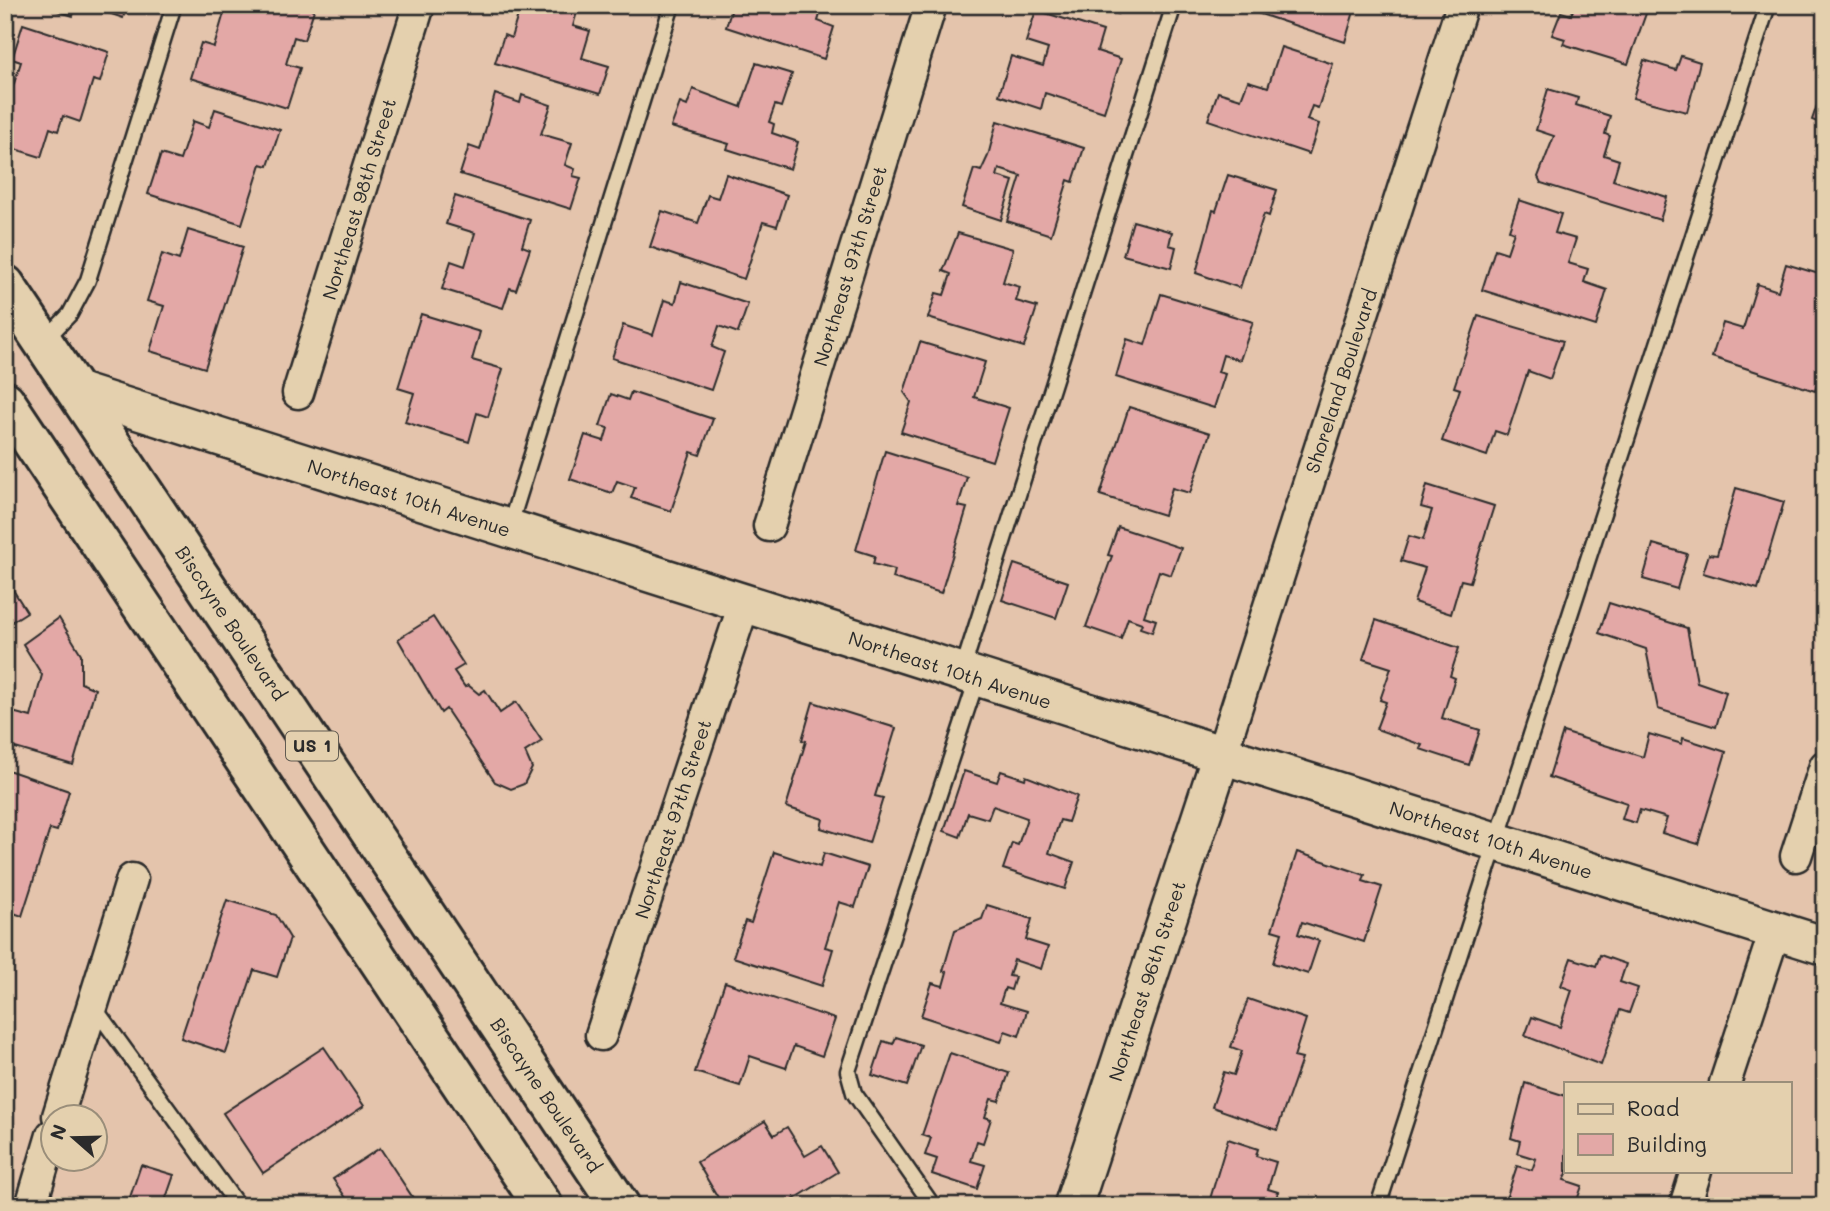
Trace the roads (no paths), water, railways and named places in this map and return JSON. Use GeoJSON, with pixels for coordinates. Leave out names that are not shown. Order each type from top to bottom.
{"type":"FeatureCollection","features":[{"type":"Feature","properties":{"kind":"main road","name":"Biscayne Boulevard"},"geometry":{"type":"LineString","coordinates":[[5,285],[620,1206]]}},
{"type":"Feature","properties":{"kind":"main road"},"geometry":{"type":"LineString","coordinates":[[5,401],[543,1206]]}},
{"type":"Feature","properties":{"kind":"street","name":"Northeast 98th Street"},"geometry":{"type":"LineString","coordinates":[[298,393],[419,5]]}},
{"type":"Feature","properties":{"kind":"street","name":"Northeast 97th Street"},"geometry":{"type":"LineString","coordinates":[[769,526],[931,5]]}},
{"type":"Feature","properties":{"kind":"street","name":"Shoreland Boulevard"},"geometry":{"type":"LineString","coordinates":[[1220,756],[1462,5]]}},
{"type":"Feature","properties":{"kind":"street","name":"Northeast 10th Avenue"},"geometry":{"type":"LineString","coordinates":[[76,391],[969,677],[1825,946]]}},
{"type":"Feature","properties":{"kind":"street","name":"Northeast 97th Street"},"geometry":{"type":"LineString","coordinates":[[601,1035],[744,604]]}},
{"type":"Feature","properties":{"kind":"street","name":"Northeast 96th Street"},"geometry":{"type":"LineString","coordinates":[[1073,1206],[1220,756]]}},
{"type":"Feature","properties":{"kind":"street"},"geometry":{"type":"LineString","coordinates":[[1796,856],[1825,766]]}},
{"type":"Feature","properties":{"kind":"street"},"geometry":{"type":"LineString","coordinates":[[62,1102],[132,879]]}},
{"type":"Feature","properties":{"kind":"street"},"geometry":{"type":"LineString","coordinates":[[1725,1082],[1776,931]]}},
{"type":"Feature","properties":{"kind":"street"},"geometry":{"type":"LineString","coordinates":[[30,1206],[41,1172]]}},
{"type":"Feature","properties":{"kind":"street"},"geometry":{"type":"LineString","coordinates":[[1685,1206],[1696,1172]]}},
{"type":"Feature","properties":{"kind":"lane"},"geometry":{"type":"LineString","coordinates":[[43,342],[70,314],[88,280],[174,5]]}},
{"type":"Feature","properties":{"kind":"lane"},"geometry":{"type":"LineString","coordinates":[[508,530],[672,5]]}},
{"type":"Feature","properties":{"kind":"lane"},"geometry":{"type":"LineString","coordinates":[[933,1206],[855,1093],[848,1070],[1174,5]]}},
{"type":"Feature","properties":{"kind":"lane"},"geometry":{"type":"LineString","coordinates":[[1378,1206],[1768,5]]}},
{"type":"Feature","properties":{"kind":"lane"},"geometry":{"type":"LineString","coordinates":[[93,1006],[238,1206]]}}]}
